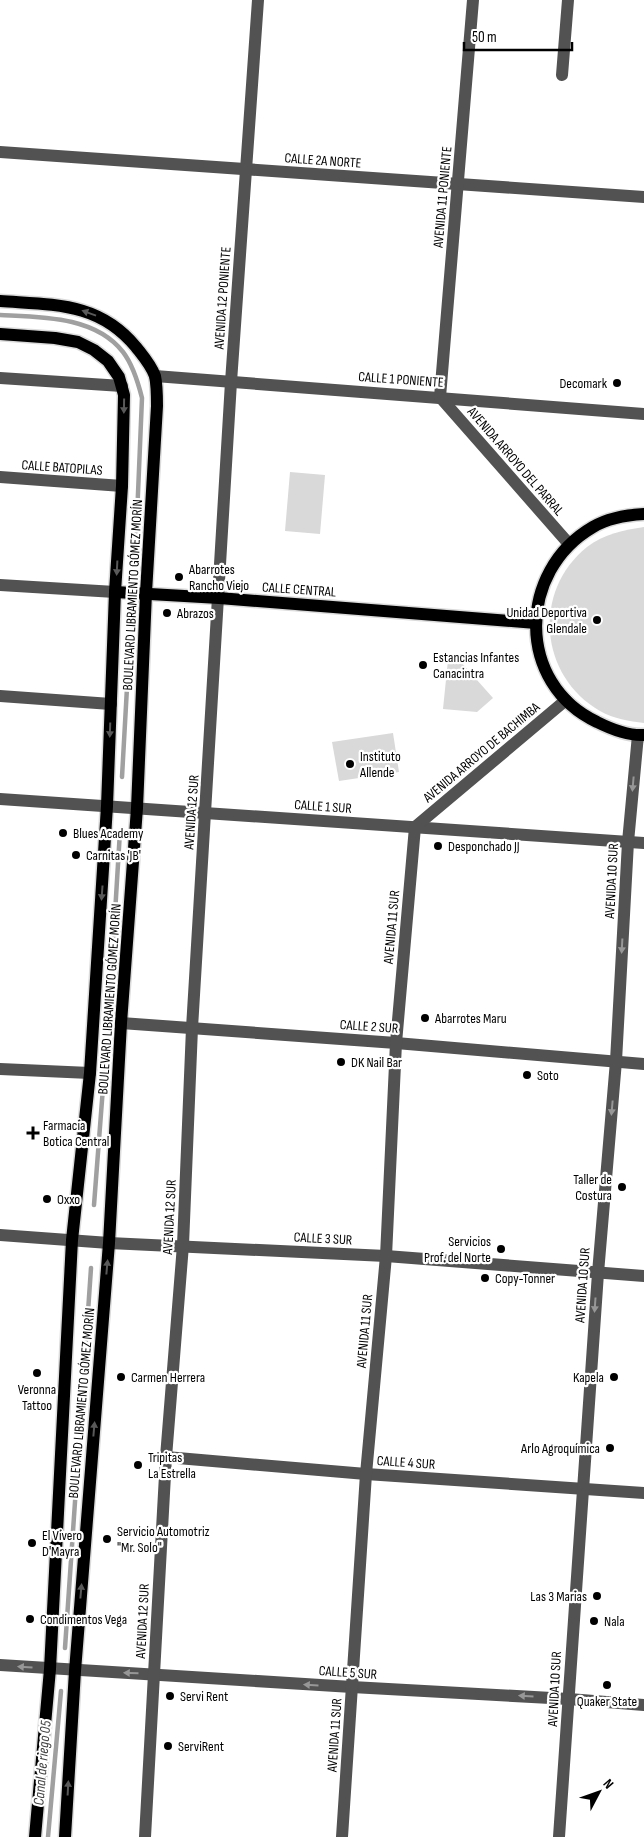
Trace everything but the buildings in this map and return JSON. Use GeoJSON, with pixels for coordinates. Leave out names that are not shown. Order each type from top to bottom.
{"type":"FeatureCollection","features":[{"type":"Feature","properties":{"kind":"main road","name":"BOULEVARD LIBRAMIENTO GÓMEZ MORÍN"},"geometry":{"type":"LineString","coordinates":[[0,301],[58,305],[88,311],[111,323],[130,339],[146,359],[155,376],[158,406],[146,593],[137,808],[121,1023],[109,1243],[75,1671],[65,1837]]}},
{"type":"Feature","properties":{"kind":"main road","name":"BOULEVARD LIBRAMIENTO GÓMEZ MORÍN"},"geometry":{"type":"LineString","coordinates":[[0,334],[55,338],[78,342],[94,350],[108,361],[119,377],[124,395],[122,486],[115,592],[107,806],[90,1073],[72,1240],[50,1669],[35,1837]]}},
{"type":"Feature","properties":{"kind":"main road"},"geometry":{"type":"LineString","coordinates":[[641,735],[612,730],[587,718],[566,700],[549,678],[539,651],[536,623],[538,601],[544,580],[555,561],[570,544],[594,526],[622,516],[644,514]]}},
{"type":"Feature","properties":{"kind":"main road","name":"CALLE CENTRAL"},"geometry":{"type":"LineString","coordinates":[[115,592],[219,598],[536,623]]}},
{"type":"Feature","properties":{"kind":"street","name":"AVENIDA 12 PONIENTE"},"geometry":{"type":"LineString","coordinates":[[219,598],[231,382],[258,0]]}},
{"type":"Feature","properties":{"kind":"street","name":"AVENIDA 11 PONIENTE"},"geometry":{"type":"LineString","coordinates":[[440,397],[473,0]]}},
{"type":"Feature","properties":{"kind":"street"},"geometry":{"type":"LineString","coordinates":[[562,75],[568,0]]}},
{"type":"Feature","properties":{"kind":"street","name":"CALLE 2A NORTE"},"geometry":{"type":"LineString","coordinates":[[0,152],[644,197]]}},
{"type":"Feature","properties":{"kind":"street","name":"CALLE 1 PONIENTE"},"geometry":{"type":"LineString","coordinates":[[155,376],[644,414]]}},
{"type":"Feature","properties":{"kind":"street"},"geometry":{"type":"LineString","coordinates":[[0,378],[122,386]]}},
{"type":"Feature","properties":{"kind":"street","name":"AVENIDA ARROYO DEL PARRAL"},"geometry":{"type":"LineString","coordinates":[[440,397],[570,544]]}},
{"type":"Feature","properties":{"kind":"street","name":"CALLE BATOPILAS"},"geometry":{"type":"LineString","coordinates":[[0,477],[122,486]]}},
{"type":"Feature","properties":{"kind":"street","name":"CALLE CENTRAL"},"geometry":{"type":"LineString","coordinates":[[0,585],[115,592]]}},
{"type":"Feature","properties":{"kind":"street","name":"AVENIDA 12 SUR"},"geometry":{"type":"LineString","coordinates":[[145,1837],[166,1456],[183,1245],[192,1028],[219,598]]}},
{"type":"Feature","properties":{"kind":"street"},"geometry":{"type":"LineString","coordinates":[[0,696],[111,704]]}},
{"type":"Feature","properties":{"kind":"street","name":"AVENIDA ARROYO DE BACHIMBA"},"geometry":{"type":"LineString","coordinates":[[415,827],[566,700]]}},
{"type":"Feature","properties":{"kind":"street","name":"AVENIDA 10 SUR"},"geometry":{"type":"LineString","coordinates":[[560,1837],[598,1273],[616,1061],[628,842],[641,735]]}},
{"type":"Feature","properties":{"kind":"street","name":"CALLE 1 SUR"},"geometry":{"type":"LineString","coordinates":[[0,798],[644,843]]}},
{"type":"Feature","properties":{"kind":"street","name":"AVENIDA 11 SUR"},"geometry":{"type":"LineString","coordinates":[[342,1837],[366,1474],[386,1256],[396,1043],[415,827]]}},
{"type":"Feature","properties":{"kind":"street","name":"CALLE 2 SUR"},"geometry":{"type":"LineString","coordinates":[[121,1023],[396,1043],[644,1064]]}},
{"type":"Feature","properties":{"kind":"street"},"geometry":{"type":"LineString","coordinates":[[0,1069],[90,1073]]}},
{"type":"Feature","properties":{"kind":"street","name":"CALLE 3 SUR"},"geometry":{"type":"LineString","coordinates":[[0,1235],[109,1243],[386,1256],[644,1276]]}},
{"type":"Feature","properties":{"kind":"street","name":"CALLE 4 SUR"},"geometry":{"type":"LineString","coordinates":[[166,1456],[366,1474],[583,1487],[644,1493]]}},
{"type":"Feature","properties":{"kind":"street","name":"CALLE 5 SUR"},"geometry":{"type":"LineString","coordinates":[[0,1665],[644,1705]]}},
{"type":"Feature","properties":{"kind":"shaded area"},"geometry":{"type":"Polygon","coordinates":[[[290,472],[325,475],[320,534],[285,531],[290,472]]]}},
{"type":"Feature","properties":{"kind":"shaded area","name":"Unidad Deportiva Glendale"},"geometry":{"type":"Polygon","coordinates":[[[644,527],[644,723],[605,714],[580,696],[564,677],[555,655],[550,632],[551,609],[557,586],[569,565],[587,547],[600,539],[622,531],[644,527]]]}},
{"type":"Feature","properties":{"kind":"shaded area"},"geometry":{"type":"Polygon","coordinates":[[[453,655],[493,698],[477,712],[443,709],[448,660],[453,655]]]}},
{"type":"Feature","properties":{"kind":"shaded area"},"geometry":{"type":"Polygon","coordinates":[[[393,733],[399,772],[339,781],[332,742],[393,733]]]}},
{"type":"Feature","properties":{"kind":"waterway"},"geometry":{"type":"LineString","coordinates":[[0,315],[50,318],[83,325],[98,331],[111,340],[130,362],[142,398],[135,565]]}},
{"type":"Feature","properties":{"kind":"waterway"},"geometry":{"type":"LineString","coordinates":[[122,777],[131,616]]}},
{"type":"Feature","properties":{"kind":"waterway"},"geometry":{"type":"LineString","coordinates":[[94,1205],[120,831]]}},
{"type":"Feature","properties":{"kind":"waterway"},"geometry":{"type":"LineString","coordinates":[[65,1648],[91,1268]]}},
{"type":"Feature","properties":{"kind":"waterway","name":"Canal de riego 05"},"geometry":{"type":"LineString","coordinates":[[48,1837],[61,1691]]}},
{"type":"Feature","properties":{"kind":"place","name":"Decomark"},"geometry":{"type":"Point","coordinates":[617,383]}},
{"type":"Feature","properties":{"kind":"place","name":"Abarrotes Rancho Viejo"},"geometry":{"type":"Point","coordinates":[179,577]}},
{"type":"Feature","properties":{"kind":"place","name":"Abrazos"},"geometry":{"type":"Point","coordinates":[167,613]}},
{"type":"Feature","properties":{"kind":"place","name":"Unidad Deportiva Glendale"},"geometry":{"type":"Point","coordinates":[597,620]}},
{"type":"Feature","properties":{"kind":"place","name":"Estancias Infantes Canacintra"},"geometry":{"type":"Point","coordinates":[423,665]}},
{"type":"Feature","properties":{"kind":"place","name":"Instituto Allende"},"geometry":{"type":"Point","coordinates":[350,764]}},
{"type":"Feature","properties":{"kind":"place","name":"Blues Academy"},"geometry":{"type":"Point","coordinates":[63,833]}},
{"type":"Feature","properties":{"kind":"place","name":"Desponchado JJ"},"geometry":{"type":"Point","coordinates":[438,846]}},
{"type":"Feature","properties":{"kind":"place","name":"Carnitas 'JB'"},"geometry":{"type":"Point","coordinates":[76,855]}},
{"type":"Feature","properties":{"kind":"place","name":"Abarrotes Maru"},"geometry":{"type":"Point","coordinates":[425,1018]}},
{"type":"Feature","properties":{"kind":"place","name":"DK Nail Bar"},"geometry":{"type":"Point","coordinates":[341,1062]}},
{"type":"Feature","properties":{"kind":"place","name":"Soto"},"geometry":{"type":"Point","coordinates":[527,1075]}},
{"type":"Feature","properties":{"kind":"place","name":"Farmacia Botica Central"},"geometry":{"type":"Point","coordinates":[33,1133]}},
{"type":"Feature","properties":{"kind":"place","name":"Taller de Costura"},"geometry":{"type":"Point","coordinates":[622,1187]}},
{"type":"Feature","properties":{"kind":"place","name":"Oxxo"},"geometry":{"type":"Point","coordinates":[47,1199]}},
{"type":"Feature","properties":{"kind":"place","name":"Servicios Prof. del Norte"},"geometry":{"type":"Point","coordinates":[501,1249]}},
{"type":"Feature","properties":{"kind":"place","name":"Copy-Tonner"},"geometry":{"type":"Point","coordinates":[485,1278]}},
{"type":"Feature","properties":{"kind":"place","name":"Veronna Tattoo"},"geometry":{"type":"Point","coordinates":[37,1373]}},
{"type":"Feature","properties":{"kind":"place","name":"Carmen Herrera"},"geometry":{"type":"Point","coordinates":[121,1377]}},
{"type":"Feature","properties":{"kind":"place","name":"Kapela"},"geometry":{"type":"Point","coordinates":[614,1377]}},
{"type":"Feature","properties":{"kind":"place","name":"Arlo Agroquímica"},"geometry":{"type":"Point","coordinates":[610,1448]}},
{"type":"Feature","properties":{"kind":"place","name":"Tripitas La Estrella"},"geometry":{"type":"Point","coordinates":[138,1465]}},
{"type":"Feature","properties":{"kind":"place","name":"Servicio Automotriz \"Mr. Solo\""},"geometry":{"type":"Point","coordinates":[107,1539]}},
{"type":"Feature","properties":{"kind":"place","name":"El Vivero D'Mayra"},"geometry":{"type":"Point","coordinates":[32,1543]}},
{"type":"Feature","properties":{"kind":"place","name":"Las 3 Marias"},"geometry":{"type":"Point","coordinates":[597,1596]}},
{"type":"Feature","properties":{"kind":"place","name":"Condimentos Vega"},"geometry":{"type":"Point","coordinates":[30,1619]}},
{"type":"Feature","properties":{"kind":"place","name":"Nala"},"geometry":{"type":"Point","coordinates":[594,1621]}},
{"type":"Feature","properties":{"kind":"place","name":"Quaker State"},"geometry":{"type":"Point","coordinates":[607,1685]}},
{"type":"Feature","properties":{"kind":"place","name":"Servi Rent"},"geometry":{"type":"Point","coordinates":[170,1696]}},
{"type":"Feature","properties":{"kind":"place","name":"ServiRent"},"geometry":{"type":"Point","coordinates":[168,1746]}}]}
